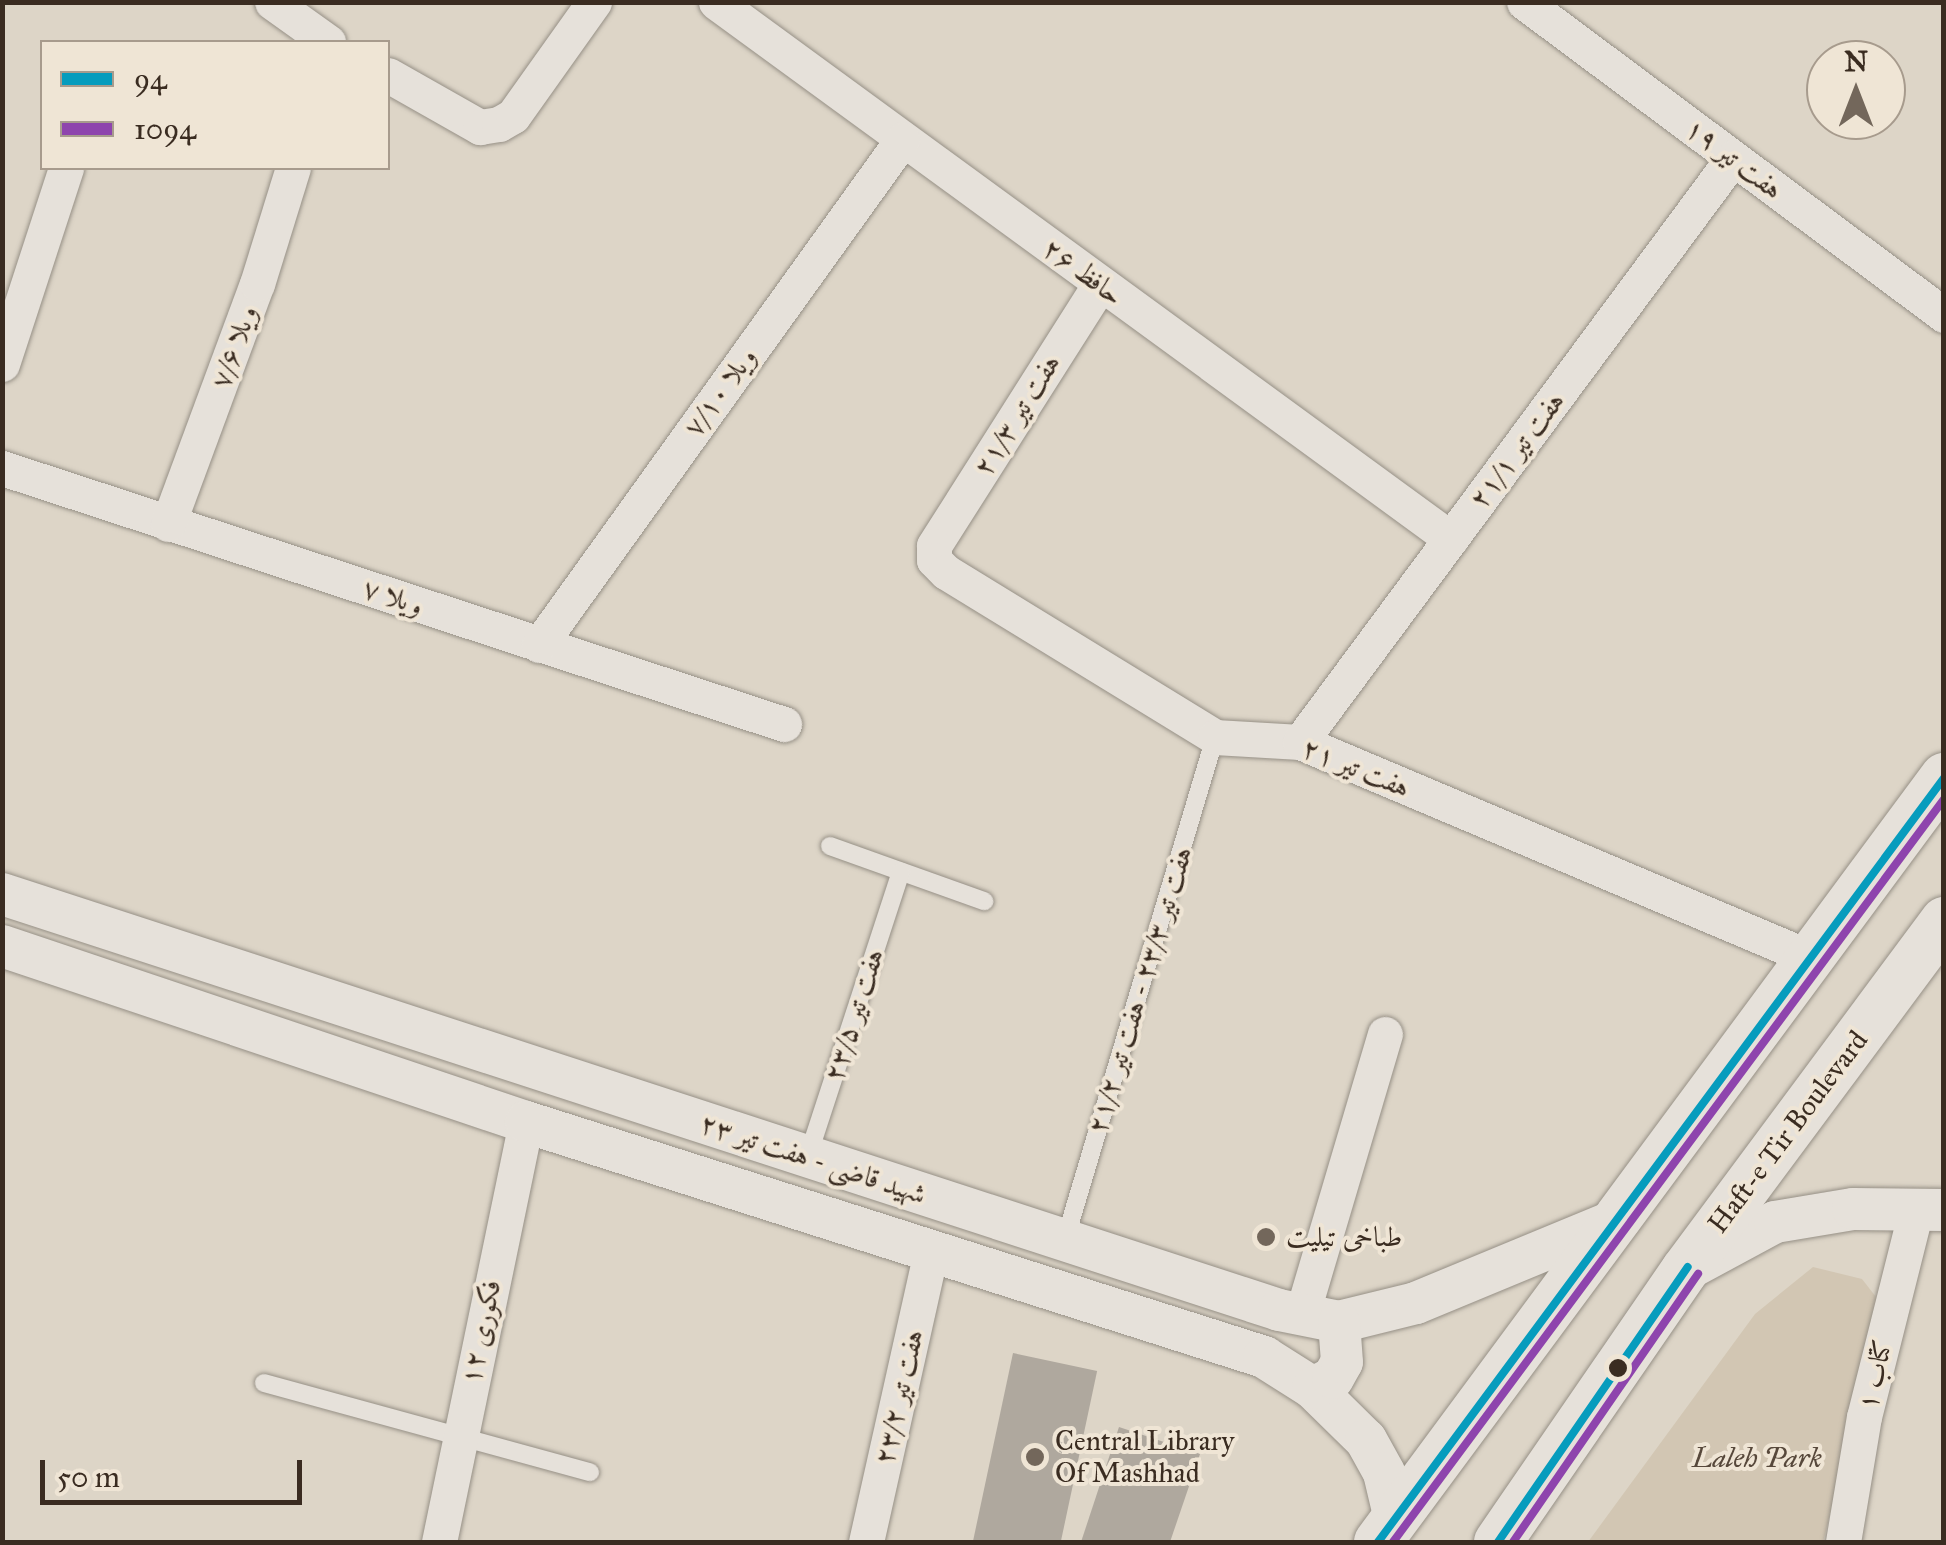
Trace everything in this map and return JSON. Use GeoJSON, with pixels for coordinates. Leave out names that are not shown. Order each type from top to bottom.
{"type":"FeatureCollection","features":[{"type":"Feature","properties":{"kind":"main road"},"geometry":{"type":"LineString","coordinates":[[1387,1531],[1944,777]]}},
{"type":"Feature","properties":{"kind":"main road","name":"Haft-e Tir Boulevard"},"geometry":{"type":"LineString","coordinates":[[1498,1542],[1685,1270],[1944,920]]}},
{"type":"Feature","properties":{"kind":"street"},"geometry":{"type":"LineString","coordinates":[[272,2],[325,40]]}},
{"type":"Feature","properties":{"kind":"street"},"geometry":{"type":"LineString","coordinates":[[390,77],[480,127],[499,124],[514,116],[594,2]]}},
{"type":"Feature","properties":{"kind":"street","name":"حافظ ۲۶"},"geometry":{"type":"LineString","coordinates":[[716,2],[1451,540]]}},
{"type":"Feature","properties":{"kind":"street","name":"هفت تیر ۱۹"},"geometry":{"type":"LineString","coordinates":[[1524,2],[1944,316]]}},
{"type":"Feature","properties":{"kind":"street","name":"ویلا ۷/۱۰"},"geometry":{"type":"LineString","coordinates":[[540,645],[902,140]]}},
{"type":"Feature","properties":{"kind":"street","name":"هفت تیر ۲۱/۱"},"geometry":{"type":"LineString","coordinates":[[1300,742],[1733,158]]}},
{"type":"Feature","properties":{"kind":"street"},"geometry":{"type":"LineString","coordinates":[[2,364],[65,170]]}},
{"type":"Feature","properties":{"kind":"street","name":"ویلا ۷/۶"},"geometry":{"type":"LineString","coordinates":[[168,524],[258,284],[292,170]]}},
{"type":"Feature","properties":{"kind":"street","name":"هفت تیر ۲۱/۳"},"geometry":{"type":"LineString","coordinates":[[934,546],[1100,284]]}},
{"type":"Feature","properties":{"kind":"street","name":"ویلا ۷"},"geometry":{"type":"LineString","coordinates":[[2,468],[784,724]]}},
{"type":"Feature","properties":{"kind":"street","name":"هفت تیر ۲۱"},"geometry":{"type":"LineString","coordinates":[[934,546],[934,560],[946,572],[1214,737],[1300,742],[1810,958]]}},
{"type":"Feature","properties":{"kind":"street","name":"شهید قاضی - هفت تیر ۲۳"},"geometry":{"type":"LineString","coordinates":[[2,894],[1065,1242],[1320,1318]]}},
{"type":"Feature","properties":{"kind":"street","name":"شهید قاضی - هفت تیر ۲۳"},"geometry":{"type":"LineString","coordinates":[[2,946],[526,1122],[1264,1358],[1313,1388],[1366,1440],[1384,1473],[1387,1531]]}},
{"type":"Feature","properties":{"kind":"street"},"geometry":{"type":"LineString","coordinates":[[1313,1388],[1334,1378],[1342,1362],[1320,1318],[1385,1034]]}},
{"type":"Feature","properties":{"kind":"street","name":"فکوری ۱۲"},"geometry":{"type":"LineString","coordinates":[[439,1542],[526,1122]]}},
{"type":"Feature","properties":{"kind":"street"},"geometry":{"type":"LineString","coordinates":[[1685,1270],[1775,1222],[1852,1209],[1930,1210]]}},
{"type":"Feature","properties":{"kind":"street","name":"کتاب ۱"},"geometry":{"type":"LineString","coordinates":[[1843,1542],[1864,1418],[1930,1210]]}},
{"type":"Feature","properties":{"kind":"street"},"geometry":{"type":"LineString","coordinates":[[1320,1318],[1487,1278],[1620,1218]]}},
{"type":"Feature","properties":{"kind":"street","name":"هفت تیر ۲۳/۲"},"geometry":{"type":"LineString","coordinates":[[866,1542],[931,1252]]}},
{"type":"Feature","properties":{"kind":"lane","name":"هفت تیر ۲۳/۳ - هفت تیر ۲۱/۲"},"geometry":{"type":"LineString","coordinates":[[1065,1242],[1214,737]]}},
{"type":"Feature","properties":{"kind":"lane"},"geometry":{"type":"LineString","coordinates":[[830,846],[984,901]]}},
{"type":"Feature","properties":{"kind":"lane","name":"هفت تیر ۲۳/۵"},"geometry":{"type":"LineString","coordinates":[[807,1158],[901,872]]}},
{"type":"Feature","properties":{"kind":"lane"},"geometry":{"type":"LineString","coordinates":[[264,1383],[590,1472]]}},
{"type":"Feature","properties":{"kind":"green space","name":"Laleh Park"},"geometry":{"type":"Polygon","coordinates":[[[1813,1267],[1862,1279],[1883,1306],[1823,1542],[1588,1542],[1755,1314],[1813,1267]]]}},
{"type":"Feature","properties":{"kind":"building","name":"Central Library Of Mashhad"},"geometry":{"type":"Polygon","coordinates":[[[1013,1353],[1097,1371],[1061,1542],[973,1542],[1013,1353]]]}},
{"type":"Feature","properties":{"kind":"building"},"geometry":{"type":"Polygon","coordinates":[[[1119,1427],[1200,1454],[1170,1542],[1081,1542],[1119,1427]]]}},
{"type":"Feature","properties":{"kind":"transit line","name":"94"},"geometry":{"type":"LineString","coordinates":[[1378,1542],[1944,778]]}},
{"type":"Feature","properties":{"kind":"transit line","name":"1094"},"geometry":{"type":"LineString","coordinates":[[1393,1542],[1944,799]]}},
{"type":"Feature","properties":{"kind":"transit line","name":"94"},"geometry":{"type":"LineString","coordinates":[[1498,1542],[1688,1267]]}},
{"type":"Feature","properties":{"kind":"transit line","name":"1094"},"geometry":{"type":"LineString","coordinates":[[1513,1542],[1698,1274]]}},
{"type":"Feature","properties":{"kind":"place","name":"طباخی تیلیت"},"geometry":{"type":"Point","coordinates":[1266,1237]}},
{"type":"Feature","properties":{"kind":"place","name":"Central Library Of Mashhad"},"geometry":{"type":"Point","coordinates":[1035,1457]}}]}
